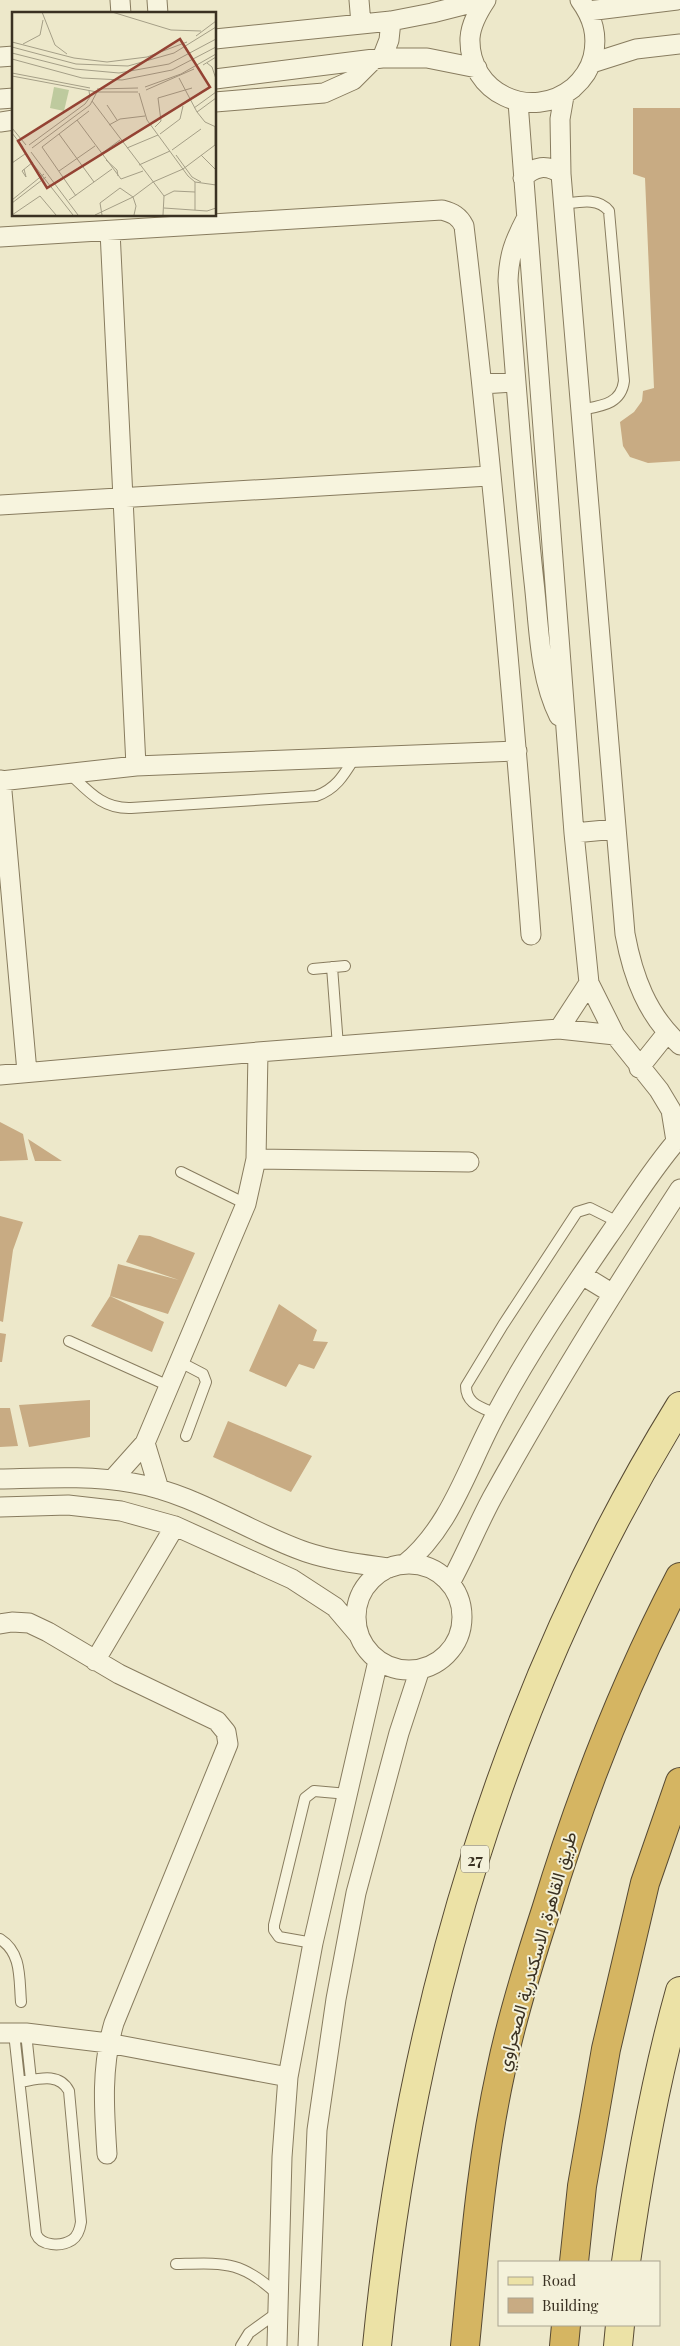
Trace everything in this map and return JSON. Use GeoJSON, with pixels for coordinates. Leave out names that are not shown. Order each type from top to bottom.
{"type":"FeatureCollection","features":[{"type":"Feature","properties":{"kind":"highway","name":"طريق القاهرة, الاسكندرية الصحراوي"},"geometry":{"type":"LineString","coordinates":[[465,2346],[480,2193],[501,2069],[533,1950],[574,1818],[615,1713],[680,1577]]}},
{"type":"Feature","properties":{"kind":"highway"},"geometry":{"type":"LineString","coordinates":[[574,2261],[582,2186],[606,2049],[645,1883],[680,1782]]}},
{"type":"Feature","properties":{"kind":"highway"},"geometry":{"type":"LineString","coordinates":[[564,2346],[566,2326]]}},
{"type":"Feature","properties":{"kind":"main road","name":"27"},"geometry":{"type":"LineString","coordinates":[[377,2346],[384,2278],[405,2136],[435,1997],[475,1860],[522,1727],[578,1599],[641,1474],[680,1406]]}},
{"type":"Feature","properties":{"kind":"main road"},"geometry":{"type":"LineString","coordinates":[[626,2261],[645,2140],[658,2074],[680,1991]]}},
{"type":"Feature","properties":{"kind":"main road"},"geometry":{"type":"LineString","coordinates":[[618,2346],[620,2326]]}},
{"type":"Feature","properties":{"kind":"street"},"geometry":{"type":"LineString","coordinates":[[359,0],[361,24]]}},
{"type":"Feature","properties":{"kind":"street"},"geometry":{"type":"LineString","coordinates":[[216,39],[391,21],[484,0]]}},
{"type":"Feature","properties":{"kind":"street"},"geometry":{"type":"LineString","coordinates":[[484,0],[475,17],[470,38],[473,59],[482,78],[497,93],[518,102],[541,103],[564,96],[581,82],[592,63],[596,45],[594,27],[584,5],[677,0]]}},
{"type":"Feature","properties":{"kind":"street"},"geometry":{"type":"LineString","coordinates":[[216,102],[324,93],[353,80],[378,59],[389,40],[391,21]]}},
{"type":"Feature","properties":{"kind":"street"},"geometry":{"type":"LineString","coordinates":[[592,63],[636,49],[680,44]]}},
{"type":"Feature","properties":{"kind":"street"},"geometry":{"type":"LineString","coordinates":[[216,80],[378,59],[427,58],[477,68]]}},
{"type":"Feature","properties":{"kind":"street"},"geometry":{"type":"LineString","coordinates":[[564,96],[560,119],[563,204],[625,934],[631,968],[645,1002],[673,1039],[640,1068]]}},
{"type":"Feature","properties":{"kind":"street"},"geometry":{"type":"LineString","coordinates":[[358,1634],[356,1618],[358,1602],[364,1588],[375,1576],[397,1566],[420,1552],[433,1536],[455,1498],[496,1414],[542,1332],[678,1139],[671,1110],[659,1090],[615,1035],[589,983],[574,833],[518,102]]}},
{"type":"Feature","properties":{"kind":"street"},"geometry":{"type":"LineString","coordinates":[[523,178],[534,169],[541,167],[555,170],[561,174]]}},
{"type":"Feature","properties":{"kind":"street"},"geometry":{"type":"LineString","coordinates":[[0,236],[442,210],[450,212],[460,219],[464,226],[482,384],[489,476],[517,751],[531,935]]}},
{"type":"Feature","properties":{"kind":"street"},"geometry":{"type":"LineString","coordinates":[[526,218],[512,245],[508,259],[516,382],[530,552],[541,648],[554,706],[567,731]]}},
{"type":"Feature","properties":{"kind":"street"},"geometry":{"type":"LineString","coordinates":[[110,231],[136,766]]}},
{"type":"Feature","properties":{"kind":"street"},"geometry":{"type":"LineString","coordinates":[[482,384],[516,382]]}},
{"type":"Feature","properties":{"kind":"street"},"geometry":{"type":"LineString","coordinates":[[0,505],[489,476]]}},
{"type":"Feature","properties":{"kind":"street"},"geometry":{"type":"LineString","coordinates":[[498,554],[530,552]]}},
{"type":"Feature","properties":{"kind":"street"},"geometry":{"type":"LineString","coordinates":[[27,1072],[2,821],[0,780],[136,766],[517,751]]}},
{"type":"Feature","properties":{"kind":"street"},"geometry":{"type":"LineString","coordinates":[[574,833],[616,829]]}},
{"type":"Feature","properties":{"kind":"street"},"geometry":{"type":"LineString","coordinates":[[558,1029],[589,983]]}},
{"type":"Feature","properties":{"kind":"street"},"geometry":{"type":"LineString","coordinates":[[0,1075],[258,1052],[558,1029],[615,1035]]}},
{"type":"Feature","properties":{"kind":"street"},"geometry":{"type":"LineString","coordinates":[[112,1480],[145,1442],[246,1204],[256,1159],[258,1052]]}},
{"type":"Feature","properties":{"kind":"street"},"geometry":{"type":"LineString","coordinates":[[256,1159],[469,1162]]}},
{"type":"Feature","properties":{"kind":"street"},"geometry":{"type":"LineString","coordinates":[[450,1584],[491,1501],[542,1410],[680,1189]]}},
{"type":"Feature","properties":{"kind":"street"},"geometry":{"type":"LineString","coordinates":[[582,1275],[613,1294]]}},
{"type":"Feature","properties":{"kind":"street"},"geometry":{"type":"LineString","coordinates":[[145,1442],[159,1489]]}},
{"type":"Feature","properties":{"kind":"street"},"geometry":{"type":"LineString","coordinates":[[0,1479],[65,1477],[133,1483],[159,1489],[306,1552],[332,1559],[430,1568],[450,1584],[461,1607],[461,1626],[455,1643],[443,1658],[420,1669],[405,1671],[391,1668],[378,1661],[366,1649],[358,1634],[335,1607],[292,1579],[175,1526],[121,1511],[68,1505],[0,1507]]}},
{"type":"Feature","properties":{"kind":"street"},"geometry":{"type":"LineString","coordinates":[[95,1661],[175,1526]]}},
{"type":"Feature","properties":{"kind":"street"},"geometry":{"type":"LineString","coordinates":[[271,1570],[283,1558],[284,1547],[282,1542]]}},
{"type":"Feature","properties":{"kind":"street"},"geometry":{"type":"LineString","coordinates":[[0,1624],[12,1622],[29,1623],[48,1632],[95,1661],[217,1721],[226,1732],[228,1744],[114,2023],[108,2043],[103,2086],[106,2154]]}},
{"type":"Feature","properties":{"kind":"street"},"geometry":{"type":"LineString","coordinates":[[277,2346],[282,2157],[288,2076],[313,1943],[378,1661]]}},
{"type":"Feature","properties":{"kind":"street"},"geometry":{"type":"LineString","coordinates":[[308,2346],[317,2130],[336,1999],[356,1892],[396,1741],[420,1669]]}},
{"type":"Feature","properties":{"kind":"street"},"geometry":{"type":"LineString","coordinates":[[13,2033],[108,2043],[288,2076]]}},
{"type":"Feature","properties":{"kind":"lane"},"geometry":{"type":"LineString","coordinates":[[563,204],[594,201],[600,203],[609,211],[623,371],[623,387],[617,398],[607,404],[580,410]]}},
{"type":"Feature","properties":{"kind":"lane"},"geometry":{"type":"LineString","coordinates":[[69,773],[103,803],[121,809],[316,796],[329,790],[341,780],[355,758]]}},
{"type":"Feature","properties":{"kind":"lane"},"geometry":{"type":"LineString","coordinates":[[313,969],[345,966]]}},
{"type":"Feature","properties":{"kind":"lane"},"geometry":{"type":"LineString","coordinates":[[332,967],[338,1046]]}},
{"type":"Feature","properties":{"kind":"lane"},"geometry":{"type":"LineString","coordinates":[[181,1172],[246,1204]]}},
{"type":"Feature","properties":{"kind":"lane"},"geometry":{"type":"LineString","coordinates":[[496,1414],[474,1404],[466,1393],[466,1386],[532,1278],[577,1212],[590,1208],[618,1222]]}},
{"type":"Feature","properties":{"kind":"lane"},"geometry":{"type":"LineString","coordinates":[[69,1341],[169,1386]]}},
{"type":"Feature","properties":{"kind":"lane"},"geometry":{"type":"LineString","coordinates":[[180,1362],[203,1374],[206,1382],[186,1436]]}},
{"type":"Feature","properties":{"kind":"lane"},"geometry":{"type":"LineString","coordinates":[[313,1943],[279,1937],[274,1930],[274,1925],[305,1798],[314,1791],[348,1794]]}},
{"type":"Feature","properties":{"kind":"lane"},"geometry":{"type":"LineString","coordinates":[[0,1939],[11,1948],[18,1961],[21,2002]]}},
{"type":"Feature","properties":{"kind":"lane"},"geometry":{"type":"LineString","coordinates":[[13,2033],[31,2080]]}},
{"type":"Feature","properties":{"kind":"lane"},"geometry":{"type":"LineString","coordinates":[[13,2033],[36,2234],[39,2240],[45,2244],[64,2243],[76,2236],[81,2222],[71,2096],[67,2086],[58,2079],[20,2082]]}},
{"type":"Feature","properties":{"kind":"lane"},"geometry":{"type":"LineString","coordinates":[[176,2264],[221,2263],[233,2265],[254,2274],[279,2304],[249,2333],[241,2346]]}},
{"type":"Feature","properties":{"kind":"building"},"geometry":{"type":"Polygon","coordinates":[[[633,108],[680,108],[680,461],[648,463],[630,457],[623,446],[620,422],[634,412],[642,401],[643,391],[654,388],[645,178],[633,174],[633,108]]]}},
{"type":"Feature","properties":{"kind":"building"},"geometry":{"type":"Polygon","coordinates":[[[0,1122],[23,1134],[28,1160],[0,1161],[0,1122]]]}},
{"type":"Feature","properties":{"kind":"building"},"geometry":{"type":"Polygon","coordinates":[[[28,1139],[62,1161],[35,1161],[28,1139]]]}},
{"type":"Feature","properties":{"kind":"building"},"geometry":{"type":"Polygon","coordinates":[[[0,1216],[23,1222],[13,1250],[3,1322],[0,1321],[0,1216]]]}},
{"type":"Feature","properties":{"kind":"building"},"geometry":{"type":"Polygon","coordinates":[[[139,1235],[150,1236],[195,1253],[168,1314],[110,1296],[118,1264],[179,1280],[126,1262],[139,1235]]]}},
{"type":"Feature","properties":{"kind":"building"},"geometry":{"type":"Polygon","coordinates":[[[110,1296],[164,1322],[152,1352],[91,1326],[110,1296]]]}},
{"type":"Feature","properties":{"kind":"building"},"geometry":{"type":"Polygon","coordinates":[[[279,1304],[317,1330],[313,1341],[328,1342],[314,1369],[299,1364],[286,1387],[249,1371],[279,1304]]]}},
{"type":"Feature","properties":{"kind":"building"},"geometry":{"type":"Polygon","coordinates":[[[0,1333],[6,1334],[2,1362],[0,1362],[0,1333]]]}},
{"type":"Feature","properties":{"kind":"building"},"geometry":{"type":"Polygon","coordinates":[[[90,1400],[90,1437],[29,1447],[19,1405],[90,1400]]]}},
{"type":"Feature","properties":{"kind":"building"},"geometry":{"type":"Polygon","coordinates":[[[0,1408],[10,1408],[18,1446],[0,1447],[0,1408]]]}},
{"type":"Feature","properties":{"kind":"building"},"geometry":{"type":"Polygon","coordinates":[[[228,1421],[312,1456],[291,1492],[213,1457],[228,1421]]]}}]}
